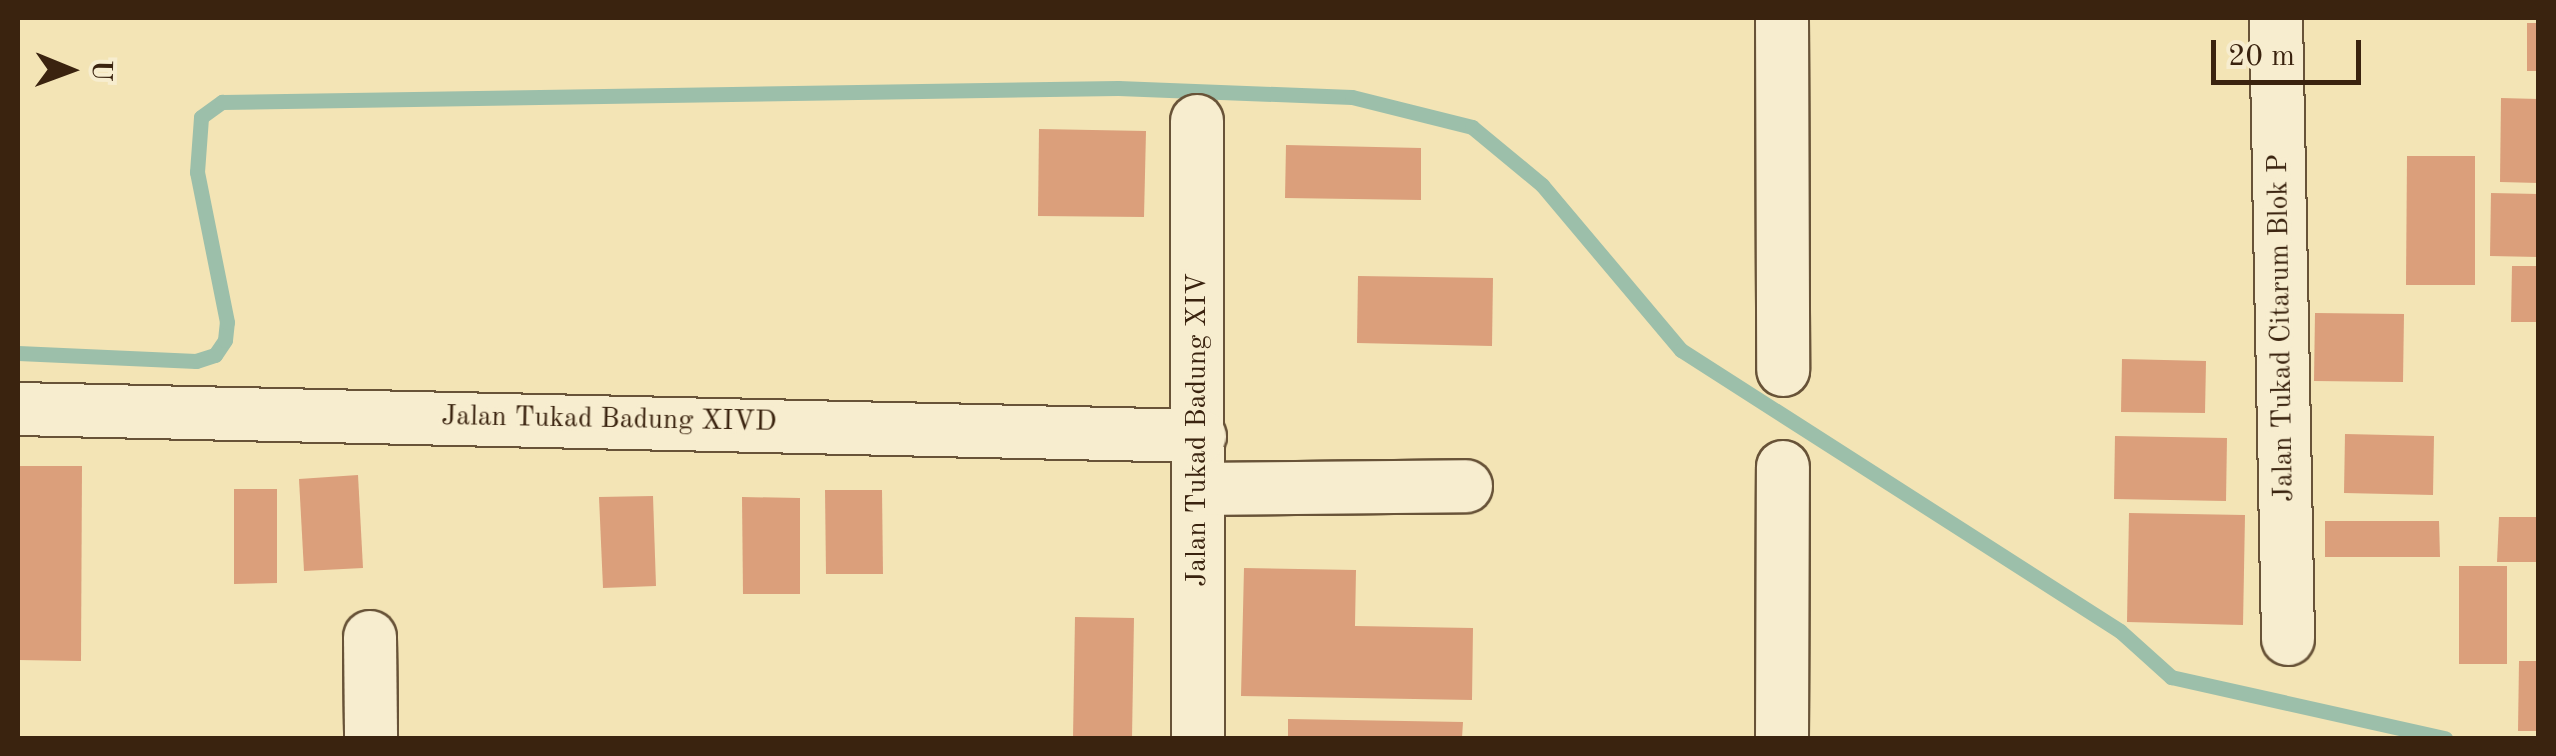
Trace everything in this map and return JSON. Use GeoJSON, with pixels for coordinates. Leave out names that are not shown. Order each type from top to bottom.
{"type":"FeatureCollection","features":[{"type":"Feature","properties":{"kind":"street"},"geometry":{"type":"LineString","coordinates":[[1782,18],[1784,370]]}},
{"type":"Feature","properties":{"kind":"street","name":"Jalan Tukad Citarum Blok P"},"geometry":{"type":"LineString","coordinates":[[2276,18],[2288,639]]}},
{"type":"Feature","properties":{"kind":"street","name":"Jalan Tukad Badung XIV"},"geometry":{"type":"LineString","coordinates":[[1197,121],[1198,738]]}},
{"type":"Feature","properties":{"kind":"street","name":"Jalan Tukad Badung XIVD"},"geometry":{"type":"LineString","coordinates":[[18,408],[1200,436]]}},
{"type":"Feature","properties":{"kind":"street"},"geometry":{"type":"LineString","coordinates":[[1782,467],[1782,738]]}},
{"type":"Feature","properties":{"kind":"street"},"geometry":{"type":"LineString","coordinates":[[1199,489],[1466,486]]}},
{"type":"Feature","properties":{"kind":"street"},"geometry":{"type":"LineString","coordinates":[[370,637],[371,738]]}},
{"type":"Feature","properties":{"kind":"building"},"geometry":{"type":"Polygon","coordinates":[[[2527,23],[2538,23],[2538,71],[2527,71],[2527,23]]]}},
{"type":"Feature","properties":{"kind":"building"},"geometry":{"type":"Polygon","coordinates":[[[2501,98],[2538,99],[2538,183],[2500,182],[2501,98]]]}},
{"type":"Feature","properties":{"kind":"building"},"geometry":{"type":"Polygon","coordinates":[[[1039,129],[1146,131],[1144,217],[1038,216],[1039,129]]]}},
{"type":"Feature","properties":{"kind":"building"},"geometry":{"type":"Polygon","coordinates":[[[1286,145],[1421,148],[1421,200],[1285,198],[1286,145]]]}},
{"type":"Feature","properties":{"kind":"building"},"geometry":{"type":"Polygon","coordinates":[[[2407,156],[2475,156],[2475,285],[2406,285],[2407,156]]]}},
{"type":"Feature","properties":{"kind":"building"},"geometry":{"type":"Polygon","coordinates":[[[2491,193],[2538,194],[2538,257],[2490,256],[2491,193]]]}},
{"type":"Feature","properties":{"kind":"building"},"geometry":{"type":"Polygon","coordinates":[[[2512,266],[2538,266],[2538,322],[2511,322],[2512,266]]]}},
{"type":"Feature","properties":{"kind":"building"},"geometry":{"type":"Polygon","coordinates":[[[1358,276],[1493,278],[1492,346],[1357,343],[1358,276]]]}},
{"type":"Feature","properties":{"kind":"building"},"geometry":{"type":"Polygon","coordinates":[[[2315,313],[2404,314],[2403,382],[2314,381],[2315,313]]]}},
{"type":"Feature","properties":{"kind":"building"},"geometry":{"type":"Polygon","coordinates":[[[2122,359],[2206,361],[2205,413],[2121,412],[2122,359]]]}},
{"type":"Feature","properties":{"kind":"building"},"geometry":{"type":"Polygon","coordinates":[[[2345,434],[2434,436],[2433,495],[2344,493],[2345,434]]]}},
{"type":"Feature","properties":{"kind":"building"},"geometry":{"type":"Polygon","coordinates":[[[2115,436],[2227,438],[2226,501],[2114,499],[2115,436]]]}},
{"type":"Feature","properties":{"kind":"building"},"geometry":{"type":"Polygon","coordinates":[[[18,466],[82,466],[81,661],[18,660],[18,466]]]}},
{"type":"Feature","properties":{"kind":"building"},"geometry":{"type":"Polygon","coordinates":[[[358,475],[363,568],[304,571],[299,479],[358,475]]]}},
{"type":"Feature","properties":{"kind":"building"},"geometry":{"type":"Polygon","coordinates":[[[234,489],[277,489],[277,583],[234,584],[234,489]]]}},
{"type":"Feature","properties":{"kind":"building"},"geometry":{"type":"Polygon","coordinates":[[[825,490],[882,490],[883,574],[826,574],[825,490]]]}},
{"type":"Feature","properties":{"kind":"building"},"geometry":{"type":"Polygon","coordinates":[[[653,496],[656,586],[603,588],[599,497],[653,496]]]}},
{"type":"Feature","properties":{"kind":"building"},"geometry":{"type":"Polygon","coordinates":[[[742,497],[800,498],[800,594],[743,594],[742,497]]]}},
{"type":"Feature","properties":{"kind":"building"},"geometry":{"type":"Polygon","coordinates":[[[2129,513],[2245,515],[2243,625],[2127,622],[2129,513]]]}},
{"type":"Feature","properties":{"kind":"building"},"geometry":{"type":"Polygon","coordinates":[[[2499,517],[2538,517],[2538,562],[2497,562],[2499,517]]]}},
{"type":"Feature","properties":{"kind":"building"},"geometry":{"type":"Polygon","coordinates":[[[2325,521],[2439,521],[2440,557],[2325,557],[2325,521]]]}},
{"type":"Feature","properties":{"kind":"building"},"geometry":{"type":"Polygon","coordinates":[[[2459,566],[2507,566],[2507,664],[2459,664],[2459,566]]]}},
{"type":"Feature","properties":{"kind":"building"},"geometry":{"type":"Polygon","coordinates":[[[1244,568],[1356,570],[1355,626],[1473,628],[1472,700],[1241,696],[1244,568]]]}},
{"type":"Feature","properties":{"kind":"building"},"geometry":{"type":"Polygon","coordinates":[[[1075,617],[1134,618],[1132,738],[1073,738],[1075,617]]]}},
{"type":"Feature","properties":{"kind":"building"},"geometry":{"type":"Polygon","coordinates":[[[2519,661],[2538,661],[2538,731],[2518,731],[2519,661]]]}},
{"type":"Feature","properties":{"kind":"building"},"geometry":{"type":"Polygon","coordinates":[[[1288,719],[1463,722],[1462,738],[1288,738],[1288,719]]]}},
{"type":"Feature","properties":{"kind":"waterway"},"geometry":{"type":"LineString","coordinates":[[18,353],[196,361],[215,355],[225,340],[227,322],[197,172],[201,117],[222,102],[1118,88],[1352,97],[1472,127],[1542,185],[1681,350],[2120,631],[2171,677],[2445,738]]}}]}
